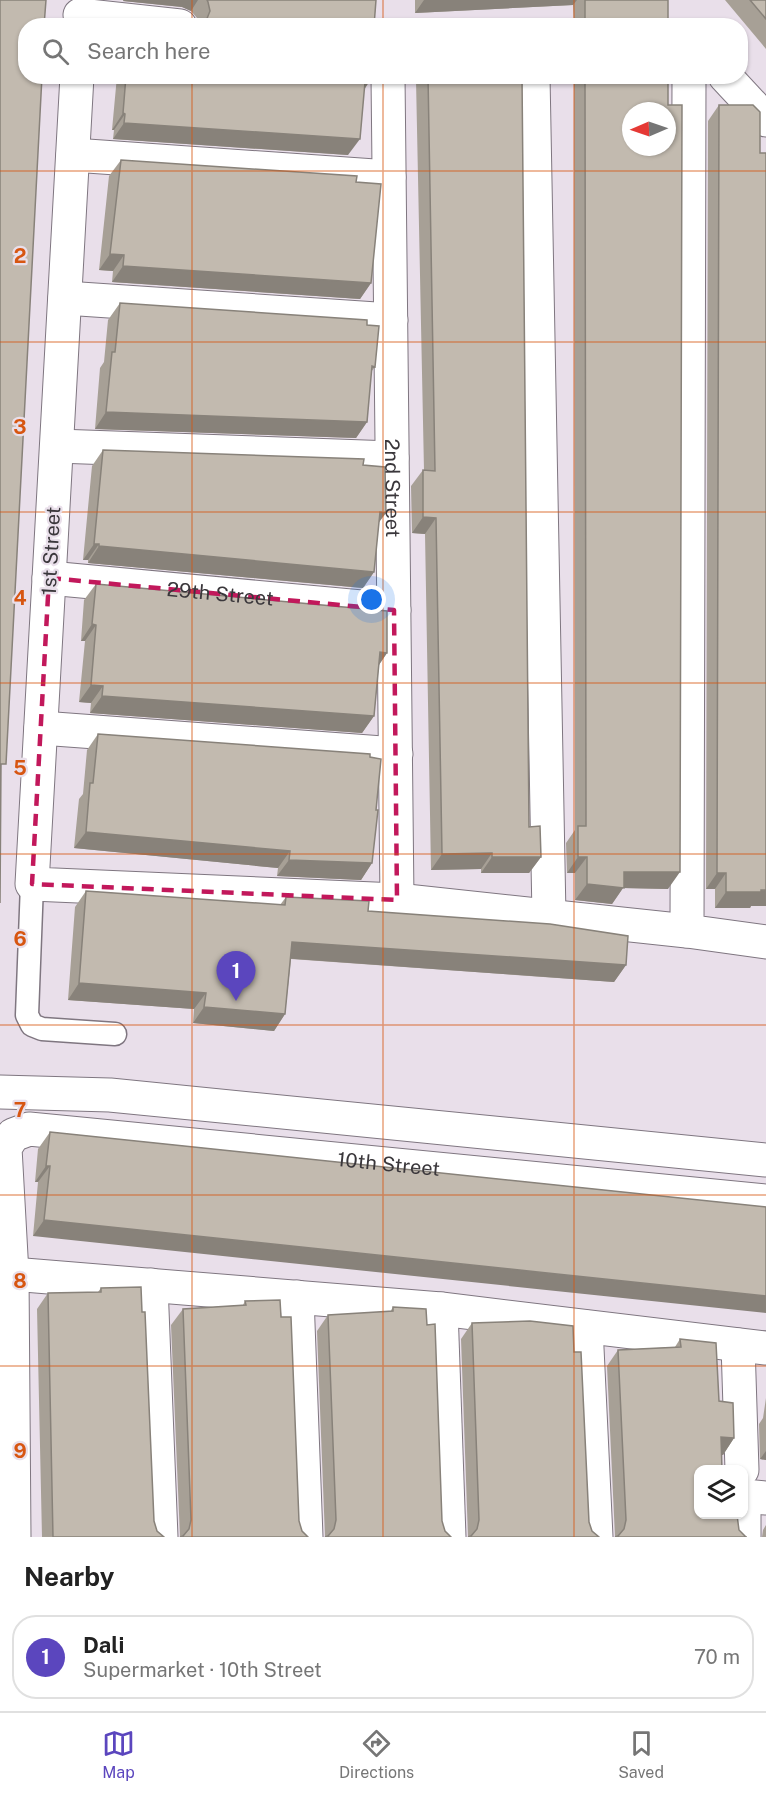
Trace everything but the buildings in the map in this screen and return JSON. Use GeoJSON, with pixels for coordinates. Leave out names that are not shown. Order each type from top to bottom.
{"type":"FeatureCollection","features":[{"type":"Feature","properties":{"kind":"street"},"geometry":{"type":"LineString","coordinates":[[80,14],[113,18]]}},
{"type":"Feature","properties":{"kind":"street","name":"1st Street"},"geometry":{"type":"LineString","coordinates":[[32,885],[77,84]]}},
{"type":"Feature","properties":{"kind":"street","name":"2nd Street"},"geometry":{"type":"LineString","coordinates":[[388,84],[398,900]]}},
{"type":"Feature","properties":{"kind":"street"},"geometry":{"type":"LineString","coordinates":[[533,84],[549,916]]}},
{"type":"Feature","properties":{"kind":"street"},"geometry":{"type":"LineString","coordinates":[[687,931],[689,84]]}},
{"type":"Feature","properties":{"kind":"street"},"geometry":{"type":"LineString","coordinates":[[732,84],[766,120]]}},
{"type":"Feature","properties":{"kind":"street"},"geometry":{"type":"LineString","coordinates":[[73,155],[389,177]]}},
{"type":"Feature","properties":{"kind":"street"},"geometry":{"type":"LineString","coordinates":[[65,298],[391,320]]}},
{"type":"Feature","properties":{"kind":"street"},"geometry":{"type":"LineString","coordinates":[[57,446],[392,458]]}},
{"type":"Feature","properties":{"kind":"street","name":"29th Street"},"geometry":{"type":"LineString","coordinates":[[49,578],[394,610]]}},
{"type":"Feature","properties":{"kind":"street"},"geometry":{"type":"LineString","coordinates":[[41,728],[396,754]]}},
{"type":"Feature","properties":{"kind":"street"},"geometry":{"type":"LineString","coordinates":[[32,885],[398,900],[687,931],[766,942]]}},
{"type":"Feature","properties":{"kind":"street"},"geometry":{"type":"LineString","coordinates":[[0,1092],[110,1095],[766,1160]]}},
{"type":"Feature","properties":{"kind":"street","name":"10th Street"},"geometry":{"type":"LineString","coordinates":[[12,1274],[5,1148],[13,1135],[29,1129],[766,1201]]}},
{"type":"Feature","properties":{"kind":"street"},"geometry":{"type":"LineString","coordinates":[[14,1537],[12,1274],[441,1309],[752,1347],[742,1465]]}},
{"type":"Feature","properties":{"kind":"street"},"geometry":{"type":"LineString","coordinates":[[151,1285],[161,1537]]}},
{"type":"Feature","properties":{"kind":"street"},"geometry":{"type":"LineString","coordinates":[[297,1297],[306,1537]]}},
{"type":"Feature","properties":{"kind":"street"},"geometry":{"type":"LineString","coordinates":[[441,1309],[449,1537]]}},
{"type":"Feature","properties":{"kind":"street"},"geometry":{"type":"LineString","coordinates":[[586,1327],[596,1537]]}},
{"type":"Feature","properties":{"kind":"street"},"geometry":{"type":"LineString","coordinates":[[748,1496],[766,1498]]}},
{"type":"Feature","properties":{"kind":"street"},"geometry":{"type":"LineString","coordinates":[[744,1519],[744,1537]]}},
{"type":"Feature","properties":{"kind":"lane","name":"1st Street"},"geometry":{"type":"LineString","coordinates":[[32,885],[27,1015],[32,1025],[42,1029],[114,1034]]}},
{"type":"Feature","properties":{"kind":"highlighted area"},"geometry":{"type":"Polygon","coordinates":[[[49,578],[394,610],[397,900],[32,884],[49,578]]]}},
{"type":"Feature","properties":{"kind":"place","name":"Dali"},"geometry":{"type":"Point","coordinates":[236,1001]}}]}
